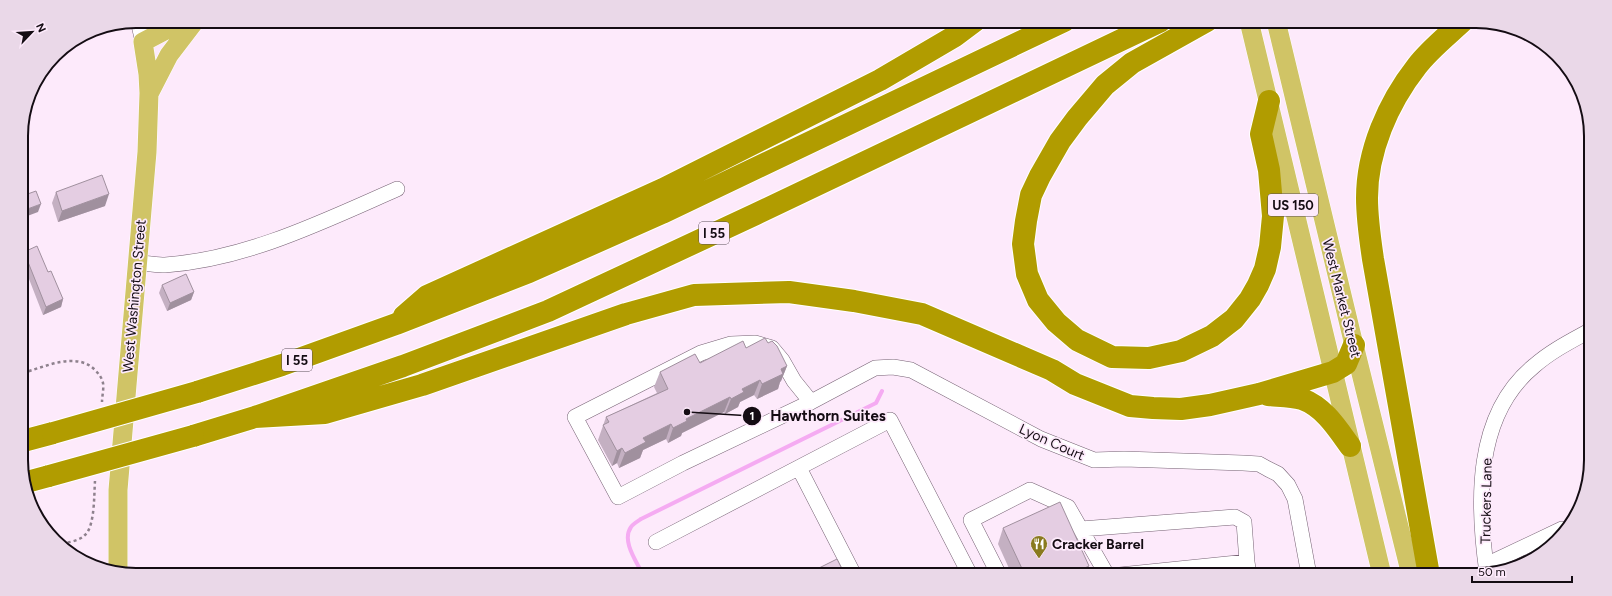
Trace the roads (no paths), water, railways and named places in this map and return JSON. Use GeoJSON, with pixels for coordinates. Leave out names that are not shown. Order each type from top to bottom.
{"type":"FeatureCollection","features":[{"type":"Feature","properties":{"kind":"highway"},"geometry":{"type":"LineString","coordinates":[[396,324],[426,296],[670,186],[880,80],[966,28]]}},
{"type":"Feature","properties":{"kind":"highway","name":"I 55"},"geometry":{"type":"LineString","coordinates":[[28,440],[197,392],[282,365],[396,324],[528,272],[662,212],[1049,28]]}},
{"type":"Feature","properties":{"kind":"highway","name":"I 55"},"geometry":{"type":"LineString","coordinates":[[30,480],[193,436],[255,417],[403,366],[548,311],[756,214],[1146,28]]}},
{"type":"Feature","properties":{"kind":"highway"},"geometry":{"type":"LineString","coordinates":[[1194,28],[1132,63],[1105,85],[1060,141],[1031,195],[1023,244],[1027,274],[1038,300],[1056,322],[1077,340],[1112,356],[1149,358],[1181,351],[1212,336],[1234,319],[1250,299],[1258,285],[1265,269],[1270,247],[1272,216],[1269,170],[1261,134],[1269,101]]}},
{"type":"Feature","properties":{"kind":"highway"},"geometry":{"type":"LineString","coordinates":[[1428,568],[1373,259],[1368,224],[1367,197],[1375,145],[1384,121],[1417,65],[1456,28]]}},
{"type":"Feature","properties":{"kind":"highway"},"geometry":{"type":"LineString","coordinates":[[255,417],[325,413],[422,385],[626,314],[694,295],[789,292],[854,301],[922,314],[1052,370],[1076,384],[1130,406],[1153,408],[1181,409],[1210,405],[1258,394],[1333,372],[1346,364],[1354,345]]}},
{"type":"Feature","properties":{"kind":"highway"},"geometry":{"type":"LineString","coordinates":[[1258,394],[1301,399],[1318,407],[1350,446]]}},
{"type":"Feature","properties":{"kind":"main road"},"geometry":{"type":"LineString","coordinates":[[143,42],[170,28]]}},
{"type":"Feature","properties":{"kind":"main road"},"geometry":{"type":"LineString","coordinates":[[149,93],[169,55],[190,28]]}},
{"type":"Feature","properties":{"kind":"main road","name":"West Market Street"},"geometry":{"type":"LineString","coordinates":[[1278,28],[1409,568]]}},
{"type":"Feature","properties":{"kind":"main road","name":"West Market Street"},"geometry":{"type":"LineString","coordinates":[[1251,30],[1380,568]]}},
{"type":"Feature","properties":{"kind":"main road","name":"West Washington Street"},"geometry":{"type":"LineString","coordinates":[[118,566],[118,490],[147,152],[149,93],[148,74],[143,42]]}},
{"type":"Feature","properties":{"kind":"street","name":"West Washington Street"},"geometry":{"type":"LineString","coordinates":[[140,28],[143,42]]}},
{"type":"Feature","properties":{"kind":"street"},"geometry":{"type":"LineString","coordinates":[[138,262],[163,265],[214,259],[256,247],[333,218],[397,189]]}},
{"type":"Feature","properties":{"kind":"street","name":"Truckers Lane"},"geometry":{"type":"LineString","coordinates":[[1487,567],[1482,517],[1483,477],[1487,442],[1497,413],[1511,391],[1533,366],[1554,351],[1584,334]]}},
{"type":"Feature","properties":{"kind":"street","name":"Lyon Court"},"geometry":{"type":"LineString","coordinates":[[811,402],[794,381],[782,360],[772,348],[755,343],[732,344],[701,353],[575,417],[618,497],[683,463],[811,402],[875,368],[893,367],[912,370],[1041,439],[1094,460],[1124,459],[1259,464],[1278,474],[1288,485],[1295,499],[1308,568]]}},
{"type":"Feature","properties":{"kind":"street"},"geometry":{"type":"LineString","coordinates":[[656,542],[890,420],[966,568]]}},
{"type":"Feature","properties":{"kind":"street"},"geometry":{"type":"LineString","coordinates":[[799,468],[850,568]]}},
{"type":"Feature","properties":{"kind":"street"},"geometry":{"type":"LineString","coordinates":[[995,568],[971,520],[1030,490],[1068,507],[1103,568]]}},
{"type":"Feature","properties":{"kind":"street"},"geometry":{"type":"LineString","coordinates":[[1080,529],[1235,517],[1244,522],[1248,568]]}},
{"type":"Feature","properties":{"kind":"street"},"geometry":{"type":"LineString","coordinates":[[1491,567],[1556,532]]}},
{"type":"Feature","properties":{"kind":"waterway"},"geometry":{"type":"LineString","coordinates":[[639,568],[631,551],[628,539],[628,533],[634,524],[641,519],[876,403],[882,391]]}},
{"type":"Feature","properties":{"kind":"place","name":"Hawthorn Suites"},"geometry":{"type":"Point","coordinates":[687,412]}},
{"type":"Feature","properties":{"kind":"place","name":"Cracker Barrel"},"geometry":{"type":"Point","coordinates":[1039,559]}}]}
